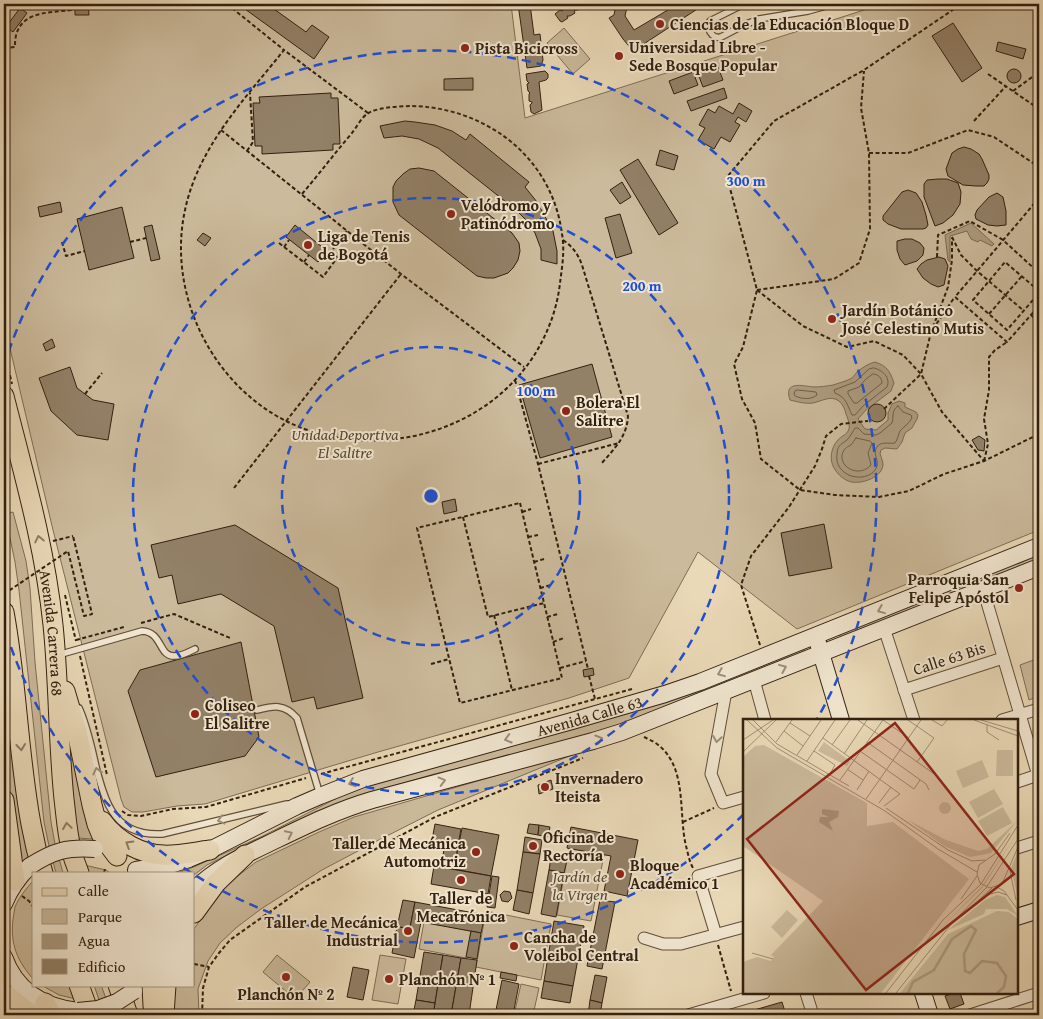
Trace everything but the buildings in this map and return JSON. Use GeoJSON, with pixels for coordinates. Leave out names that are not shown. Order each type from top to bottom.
{"type":"FeatureCollection","features":[{"type":"Feature","properties":{"kind":"main road","name":"Avenida Carrera 68"},"geometry":{"type":"LineString","coordinates":[[4,396],[44,562],[59,664],[64,800],[71,849],[79,872]]}},
{"type":"Feature","properties":{"kind":"main road","name":"Avenida Calle 63"},"geometry":{"type":"LineString","coordinates":[[137,871],[173,864],[210,850],[278,815],[363,779],[572,721],[700,682],[1039,546]]}},
{"type":"Feature","properties":{"kind":"main road","name":"Avenida Calle 63"},"geometry":{"type":"LineString","coordinates":[[195,889],[212,875],[245,855],[354,806],[593,742],[622,732],[1039,566]]}},
{"type":"Feature","properties":{"kind":"main road"},"geometry":{"type":"LineString","coordinates":[[4,612],[36,870]]}},
{"type":"Feature","properties":{"kind":"main road"},"geometry":{"type":"LineString","coordinates":[[815,636],[841,719]]}},
{"type":"Feature","properties":{"kind":"main road"},"geometry":{"type":"LineString","coordinates":[[59,664],[77,732],[92,805],[111,863]]}},
{"type":"Feature","properties":{"kind":"main road"},"geometry":{"type":"LineString","coordinates":[[4,800],[5,829],[19,889]]}},
{"type":"Feature","properties":{"kind":"main road"},"geometry":{"type":"LineString","coordinates":[[92,805],[115,835],[125,843],[146,853],[174,855],[210,850]]}},
{"type":"Feature","properties":{"kind":"main road"},"geometry":{"type":"LineString","coordinates":[[36,870],[44,857],[60,851],[78,848],[106,852],[111,863]]}},
{"type":"Feature","properties":{"kind":"main road"},"geometry":{"type":"LineString","coordinates":[[195,912],[216,883],[245,855]]}},
{"type":"Feature","properties":{"kind":"main road"},"geometry":{"type":"LineString","coordinates":[[111,863],[127,862],[137,871]]}},
{"type":"Feature","properties":{"kind":"main road"},"geometry":{"type":"LineString","coordinates":[[4,904],[8,894],[19,889],[32,874]]}},
{"type":"Feature","properties":{"kind":"main road"},"geometry":{"type":"LineString","coordinates":[[1018,917],[1039,910]]}},
{"type":"Feature","properties":{"kind":"main road"},"geometry":{"type":"LineString","coordinates":[[4,957],[10,971],[11,988]]}},
{"type":"Feature","properties":{"kind":"main road"},"geometry":{"type":"LineString","coordinates":[[4,972],[11,988],[43,1011],[61,1009],[84,1013],[117,1002],[130,987]]}},
{"type":"Feature","properties":{"kind":"main road"},"geometry":{"type":"LineString","coordinates":[[80,986],[84,1013]]}},
{"type":"Feature","properties":{"kind":"main road"},"geometry":{"type":"LineString","coordinates":[[152,986],[154,1015]]}},
{"type":"Feature","properties":{"kind":"main road"},"geometry":{"type":"LineString","coordinates":[[164,1015],[166,986]]}},
{"type":"Feature","properties":{"kind":"main road"},"geometry":{"type":"LineString","coordinates":[[128,1015],[130,987]]}},
{"type":"Feature","properties":{"kind":"main road"},"geometry":{"type":"LineString","coordinates":[[923,994],[930,1015]]}},
{"type":"Feature","properties":{"kind":"street"},"geometry":{"type":"LineString","coordinates":[[983,589],[1039,777],[1018,782]]}},
{"type":"Feature","properties":{"kind":"street"},"geometry":{"type":"LineString","coordinates":[[884,628],[914,719]]}},
{"type":"Feature","properties":{"kind":"street","name":"Calle 63 Bis"},"geometry":{"type":"LineString","coordinates":[[904,690],[1003,658]]}},
{"type":"Feature","properties":{"kind":"street"},"geometry":{"type":"LineString","coordinates":[[754,680],[765,719]]}},
{"type":"Feature","properties":{"kind":"street"},"geometry":{"type":"LineString","coordinates":[[726,691],[711,774],[723,803],[743,797]]}},
{"type":"Feature","properties":{"kind":"street"},"geometry":{"type":"LineString","coordinates":[[1006,719],[1039,709]]}},
{"type":"Feature","properties":{"kind":"street"},"geometry":{"type":"LineString","coordinates":[[1018,848],[1039,841]]}},
{"type":"Feature","properties":{"kind":"street"},"geometry":{"type":"LineString","coordinates":[[716,935],[698,876],[743,863]]}},
{"type":"Feature","properties":{"kind":"street"},"geometry":{"type":"LineString","coordinates":[[644,938],[663,944],[681,944],[743,927]]}},
{"type":"Feature","properties":{"kind":"street"},"geometry":{"type":"LineString","coordinates":[[970,1015],[1039,993]]}},
{"type":"Feature","properties":{"kind":"street"},"geometry":{"type":"LineString","coordinates":[[688,1015],[761,994]]}},
{"type":"Feature","properties":{"kind":"street"},"geometry":{"type":"LineString","coordinates":[[806,994],[813,1015]]}},
{"type":"Feature","properties":{"kind":"lane"},"geometry":{"type":"LineString","coordinates":[[744,4],[710,21],[708,27],[712,36],[721,37],[759,19],[808,11],[833,4]]}},
{"type":"Feature","properties":{"kind":"lane"},"geometry":{"type":"LineString","coordinates":[[787,4],[808,11]]}},
{"type":"Feature","properties":{"kind":"lane"},"geometry":{"type":"LineString","coordinates":[[59,664],[142,631],[150,632],[154,635],[164,651],[170,656],[178,656],[195,649]]}},
{"type":"Feature","properties":{"kind":"lane"},"geometry":{"type":"LineString","coordinates":[[70,688],[74,697]]}},
{"type":"Feature","properties":{"kind":"lane"},"geometry":{"type":"LineString","coordinates":[[77,705],[84,721],[106,799],[112,812],[129,827],[148,835],[162,834],[320,796],[298,722],[293,714],[284,708],[275,706],[256,710]]}},
{"type":"Feature","properties":{"kind":"path"},"geometry":{"type":"LineString","coordinates":[[227,4],[284,50],[368,113]]}},
{"type":"Feature","properties":{"kind":"path"},"geometry":{"type":"LineString","coordinates":[[973,4],[954,9],[864,70],[774,121],[727,176],[757,290],[744,347],[734,364],[742,399],[755,422],[761,459],[800,490],[835,495],[878,497],[909,491],[944,474],[984,461],[1039,434]]}},
{"type":"Feature","properties":{"kind":"path"},"geometry":{"type":"LineString","coordinates":[[4,48],[15,47],[18,29],[31,16],[41,13],[72,10]]}},
{"type":"Feature","properties":{"kind":"path"},"geometry":{"type":"LineString","coordinates":[[284,50],[221,130],[203,159],[189,193],[184,213],[181,233],[181,260],[186,292],[196,321],[208,347],[220,366],[246,393],[286,421],[330,436],[359,441],[388,440],[440,430],[476,412],[516,380],[545,336],[551,321],[558,296],[563,254],[563,240],[557,209],[548,186],[538,169],[521,150],[502,134],[482,122],[463,114],[418,106],[390,107],[368,113],[302,194]]}},
{"type":"Feature","properties":{"kind":"path"},"geometry":{"type":"LineString","coordinates":[[1013,91],[1035,75],[1037,62],[1039,62]]}},
{"type":"Feature","properties":{"kind":"path"},"geometry":{"type":"LineString","coordinates":[[757,290],[834,279],[859,263],[870,229],[870,153],[862,108],[864,70]]}},
{"type":"Feature","properties":{"kind":"path"},"geometry":{"type":"LineString","coordinates":[[988,74],[1039,110]]}},
{"type":"Feature","properties":{"kind":"path"},"geometry":{"type":"LineString","coordinates":[[1035,75],[1039,78]]}},
{"type":"Feature","properties":{"kind":"path"},"geometry":{"type":"LineString","coordinates":[[974,121],[1006,86]]}},
{"type":"Feature","properties":{"kind":"path"},"geometry":{"type":"LineString","coordinates":[[246,151],[253,142],[250,93]]}},
{"type":"Feature","properties":{"kind":"path"},"geometry":{"type":"LineString","coordinates":[[221,130],[401,274],[525,368]]}},
{"type":"Feature","properties":{"kind":"path"},"geometry":{"type":"LineString","coordinates":[[870,153],[908,153],[968,130],[994,137],[1039,167]]}},
{"type":"Feature","properties":{"kind":"path"},"geometry":{"type":"LineString","coordinates":[[931,332],[955,297],[1039,198]]}},
{"type":"Feature","properties":{"kind":"path"},"geometry":{"type":"LineString","coordinates":[[937,257],[938,235],[970,221],[1003,240],[1039,272]]}},
{"type":"Feature","properties":{"kind":"path"},"geometry":{"type":"LineString","coordinates":[[325,259],[347,231]]}},
{"type":"Feature","properties":{"kind":"path"},"geometry":{"type":"LineString","coordinates":[[884,409],[921,374],[931,332],[948,287],[952,260],[952,237],[961,255],[1024,311]]}},
{"type":"Feature","properties":{"kind":"path"},"geometry":{"type":"LineString","coordinates":[[130,242],[146,238]]}},
{"type":"Feature","properties":{"kind":"path"},"geometry":{"type":"LineString","coordinates":[[284,247],[289,240]]}},
{"type":"Feature","properties":{"kind":"path"},"geometry":{"type":"LineString","coordinates":[[563,240],[572,246],[578,254],[628,416],[628,425],[625,433],[601,464]]}},
{"type":"Feature","properties":{"kind":"path"},"geometry":{"type":"LineString","coordinates":[[62,242],[66,256],[84,251]]}},
{"type":"Feature","properties":{"kind":"path"},"geometry":{"type":"LineString","coordinates":[[279,243],[322,277],[337,258],[332,250]]}},
{"type":"Feature","properties":{"kind":"path"},"geometry":{"type":"LineString","coordinates":[[304,262],[309,255]]}},
{"type":"Feature","properties":{"kind":"path"},"geometry":{"type":"LineString","coordinates":[[1005,262],[1039,292],[1008,330],[973,300],[989,281],[1005,262]]}},
{"type":"Feature","properties":{"kind":"path"},"geometry":{"type":"LineString","coordinates":[[234,488],[401,274]]}},
{"type":"Feature","properties":{"kind":"path"},"geometry":{"type":"LineString","coordinates":[[990,314],[1022,276]]}},
{"type":"Feature","properties":{"kind":"path"},"geometry":{"type":"LineString","coordinates":[[757,290],[803,326],[847,347],[874,342],[903,355],[921,374],[942,412],[984,461]]}},
{"type":"Feature","properties":{"kind":"path"},"geometry":{"type":"LineString","coordinates":[[955,297],[1007,342]]}},
{"type":"Feature","properties":{"kind":"path"},"geometry":{"type":"LineString","coordinates":[[984,461],[988,444],[984,419],[988,390],[989,357],[1007,342],[1039,306]]}},
{"type":"Feature","properties":{"kind":"path"},"geometry":{"type":"LineString","coordinates":[[1031,315],[1039,322]]}},
{"type":"Feature","properties":{"kind":"path"},"geometry":{"type":"LineString","coordinates":[[84,394],[102,374]]}},
{"type":"Feature","properties":{"kind":"path"},"geometry":{"type":"LineString","coordinates":[[516,380],[588,669]]}},
{"type":"Feature","properties":{"kind":"path"},"geometry":{"type":"LineString","coordinates":[[764,656],[741,585],[751,556],[789,507],[815,466],[826,436],[841,424],[868,421]]}},
{"type":"Feature","properties":{"kind":"path"},"geometry":{"type":"LineString","coordinates":[[538,464],[619,443]]}},
{"type":"Feature","properties":{"kind":"path"},"geometry":{"type":"LineString","coordinates":[[520,503],[562,678],[460,703],[417,528],[463,517],[520,503]]}},
{"type":"Feature","properties":{"kind":"path"},"geometry":{"type":"LineString","coordinates":[[522,512],[531,509]]}},
{"type":"Feature","properties":{"kind":"path"},"geometry":{"type":"LineString","coordinates":[[463,517],[488,617],[544,602]]}},
{"type":"Feature","properties":{"kind":"path"},"geometry":{"type":"LineString","coordinates":[[528,537],[538,535]]}},
{"type":"Feature","properties":{"kind":"path"},"geometry":{"type":"LineString","coordinates":[[4,594],[68,551],[84,616],[92,614],[73,536],[51,542]]}},
{"type":"Feature","properties":{"kind":"path"},"geometry":{"type":"LineString","coordinates":[[534,562],[544,559]]}},
{"type":"Feature","properties":{"kind":"path"},"geometry":{"type":"LineString","coordinates":[[540,588],[551,585]]}},
{"type":"Feature","properties":{"kind":"path"},"geometry":{"type":"LineString","coordinates":[[547,617],[558,614]]}},
{"type":"Feature","properties":{"kind":"path"},"geometry":{"type":"LineString","coordinates":[[494,615],[512,690]]}},
{"type":"Feature","properties":{"kind":"path"},"geometry":{"type":"LineString","coordinates":[[553,642],[564,638]]}},
{"type":"Feature","properties":{"kind":"path"},"geometry":{"type":"LineString","coordinates":[[431,664],[449,659]]}},
{"type":"Feature","properties":{"kind":"path"},"geometry":{"type":"LineString","coordinates":[[560,668],[586,660]]}},
{"type":"Feature","properties":{"kind":"path"},"geometry":{"type":"LineString","coordinates":[[589,676],[595,699]]}},
{"type":"Feature","properties":{"kind":"path"},"geometry":{"type":"LineString","coordinates":[[135,816],[174,809],[206,807],[637,688]]}},
{"type":"Feature","properties":{"kind":"path"},"geometry":{"type":"LineString","coordinates":[[639,734],[658,745],[676,770],[680,784],[684,837],[691,864],[698,876]]}},
{"type":"Feature","properties":{"kind":"path"},"geometry":{"type":"LineString","coordinates":[[202,1015],[203,988],[209,967],[230,940],[305,887],[435,817],[587,756]]}},
{"type":"Feature","properties":{"kind":"path"},"geometry":{"type":"LineString","coordinates":[[683,822],[723,803]]}},
{"type":"Feature","properties":{"kind":"path"},"geometry":{"type":"LineString","coordinates":[[105,872],[111,863]]}},
{"type":"Feature","properties":{"kind":"path"},"geometry":{"type":"LineString","coordinates":[[19,889],[32,905]]}},
{"type":"Feature","properties":{"kind":"path"},"geometry":{"type":"LineString","coordinates":[[716,935],[734,1002]]}},
{"type":"Feature","properties":{"kind":"path"},"geometry":{"type":"LineString","coordinates":[[195,964],[209,967]]}},
{"type":"Feature","properties":{"kind":"green space","name":"Unidad Deportiva El Salitre"},"geometry":{"type":"Polygon","coordinates":[[[4,4],[511,4],[525,118],[883,4],[1039,4],[1039,530],[797,629],[698,552],[629,678],[569,698],[378,752],[205,804],[132,812],[124,807],[121,799],[53,530],[4,323],[4,4]]]}},
{"type":"Feature","properties":{"kind":"green space"},"geometry":{"type":"Polygon","coordinates":[[[564,28],[590,59],[573,74],[547,43],[564,28]]]}},
{"type":"Feature","properties":{"kind":"green space"},"geometry":{"type":"Polygon","coordinates":[[[13,512],[26,561],[51,822],[63,872],[56,872],[44,822],[19,590],[5,514],[13,512]]]}},
{"type":"Feature","properties":{"kind":"green space"},"geometry":{"type":"Polygon","coordinates":[[[1039,549],[1039,558],[841,638],[839,634],[1039,549]]]}},
{"type":"Feature","properties":{"kind":"green space"},"geometry":{"type":"Polygon","coordinates":[[[803,647],[805,653],[657,714],[528,752],[434,774],[369,793],[225,856],[207,865],[195,874],[195,872],[179,872],[263,836],[368,784],[803,647]]]}},
{"type":"Feature","properties":{"kind":"green space"},"geometry":{"type":"Polygon","coordinates":[[[1039,658],[1039,696],[1029,700],[1020,665],[1039,658]]]}},
{"type":"Feature","properties":{"kind":"green space"},"geometry":{"type":"Polygon","coordinates":[[[5,676],[31,855],[20,866],[4,742],[5,676]]]}},
{"type":"Feature","properties":{"kind":"green space"},"geometry":{"type":"Polygon","coordinates":[[[64,711],[93,839],[77,838],[64,711]]]}},
{"type":"Feature","properties":{"kind":"green space"},"geometry":{"type":"Polygon","coordinates":[[[584,750],[438,810],[322,870],[261,909],[220,943],[208,961],[198,989],[199,1015],[171,1015],[172,986],[195,986],[195,928],[222,888],[256,862],[354,817],[584,750]]]}},
{"type":"Feature","properties":{"kind":"green space","name":"Jardín de la Virgen"},"geometry":{"type":"Polygon","coordinates":[[[569,848],[604,855],[591,921],[557,915],[569,848]]]}},
{"type":"Feature","properties":{"kind":"green space"},"geometry":{"type":"Polygon","coordinates":[[[84,865],[109,872],[87,872],[84,865]]]}},
{"type":"Feature","properties":{"kind":"green space"},"geometry":{"type":"Polygon","coordinates":[[[32,882],[32,977],[19,959],[14,944],[13,919],[15,907],[32,882]]]}},
{"type":"Feature","properties":{"kind":"green space"},"geometry":{"type":"Polygon","coordinates":[[[486,911],[551,924],[541,980],[476,967],[486,911]]]}},
{"type":"Feature","properties":{"kind":"green space"},"geometry":{"type":"Polygon","coordinates":[[[424,922],[471,931],[466,958],[419,949],[424,922]]]}},
{"type":"Feature","properties":{"kind":"green space","name":"Planchón Nº 2"},"geometry":{"type":"Polygon","coordinates":[[[277,955],[310,982],[295,999],[263,972],[277,955]]]}},
{"type":"Feature","properties":{"kind":"green space","name":"Planchón Nº 1"},"geometry":{"type":"Polygon","coordinates":[[[380,955],[406,959],[398,1004],[372,1000],[380,955]]]}},
{"type":"Feature","properties":{"kind":"green space"},"geometry":{"type":"Polygon","coordinates":[[[521,984],[539,988],[533,1015],[514,1015],[521,984]]]}},
{"type":"Feature","properties":{"kind":"green space"},"geometry":{"type":"Polygon","coordinates":[[[43,986],[71,986],[76,999],[59,995],[43,986]]]}},
{"type":"Feature","properties":{"kind":"green space"},"geometry":{"type":"Polygon","coordinates":[[[94,986],[101,986],[112,1015],[104,1015],[94,986]]]}},
{"type":"Feature","properties":{"kind":"water"},"geometry":{"type":"Polygon","coordinates":[[[971,223],[994,244],[992,246],[980,240],[978,242],[971,239],[967,231],[950,236],[950,262],[948,260],[945,235],[971,223]]]}},
{"type":"Feature","properties":{"kind":"water"},"geometry":{"type":"Polygon","coordinates":[[[875,362],[888,370],[894,383],[891,391],[866,410],[858,419],[865,429],[876,430],[888,420],[888,413],[892,404],[899,401],[905,403],[905,407],[916,412],[918,415],[912,428],[905,433],[897,449],[885,448],[881,450],[880,454],[883,465],[879,473],[866,481],[852,482],[840,475],[834,468],[831,454],[838,440],[849,429],[842,404],[833,398],[813,403],[790,400],[789,389],[800,385],[819,387],[840,383],[852,378],[861,369],[875,362]]]}},
{"type":"Feature","properties":{"kind":"place","name":"Ciencias de la Educación Bloque D"},"geometry":{"type":"Point","coordinates":[660,24]}},
{"type":"Feature","properties":{"kind":"place","name":"Pista Bicicross"},"geometry":{"type":"Point","coordinates":[465,48]}},
{"type":"Feature","properties":{"kind":"place","name":"Universidad Libre - Sede Bosque Popular"},"geometry":{"type":"Point","coordinates":[619,56]}},
{"type":"Feature","properties":{"kind":"place","name":"Velódromo y Patinódromo"},"geometry":{"type":"Point","coordinates":[451,214]}},
{"type":"Feature","properties":{"kind":"place","name":"Liga de Tenis de Bogotá"},"geometry":{"type":"Point","coordinates":[308,245]}},
{"type":"Feature","properties":{"kind":"place","name":"Jardín Botánico José Celestino Mutis"},"geometry":{"type":"Point","coordinates":[832,319]}},
{"type":"Feature","properties":{"kind":"place","name":"Bolera El Salitre"},"geometry":{"type":"Point","coordinates":[566,411]}},
{"type":"Feature","properties":{"kind":"place","name":"Parroquia San Felipe Apóstol"},"geometry":{"type":"Point","coordinates":[1019,588]}},
{"type":"Feature","properties":{"kind":"place","name":"Coliseo El Salitre"},"geometry":{"type":"Point","coordinates":[195,714]}},
{"type":"Feature","properties":{"kind":"place","name":"Invernadero Iteista"},"geometry":{"type":"Point","coordinates":[545,787]}},
{"type":"Feature","properties":{"kind":"place","name":"Oficina de Rectoría"},"geometry":{"type":"Point","coordinates":[533,846]}},
{"type":"Feature","properties":{"kind":"place","name":"Taller de Mecánica Automotriz"},"geometry":{"type":"Point","coordinates":[476,852]}},
{"type":"Feature","properties":{"kind":"place","name":"Bloque Académico 1"},"geometry":{"type":"Point","coordinates":[620,874]}},
{"type":"Feature","properties":{"kind":"place","name":"Taller de Mecatrónica"},"geometry":{"type":"Point","coordinates":[461,880]}},
{"type":"Feature","properties":{"kind":"place","name":"Taller de Mecánica Industrial"},"geometry":{"type":"Point","coordinates":[408,931]}},
{"type":"Feature","properties":{"kind":"place","name":"Cancha de Voleibol Central"},"geometry":{"type":"Point","coordinates":[514,946]}},
{"type":"Feature","properties":{"kind":"place","name":"Planchón Nº 2"},"geometry":{"type":"Point","coordinates":[286,977]}},
{"type":"Feature","properties":{"kind":"place","name":"Planchón Nº 1"},"geometry":{"type":"Point","coordinates":[389,979]}}]}
